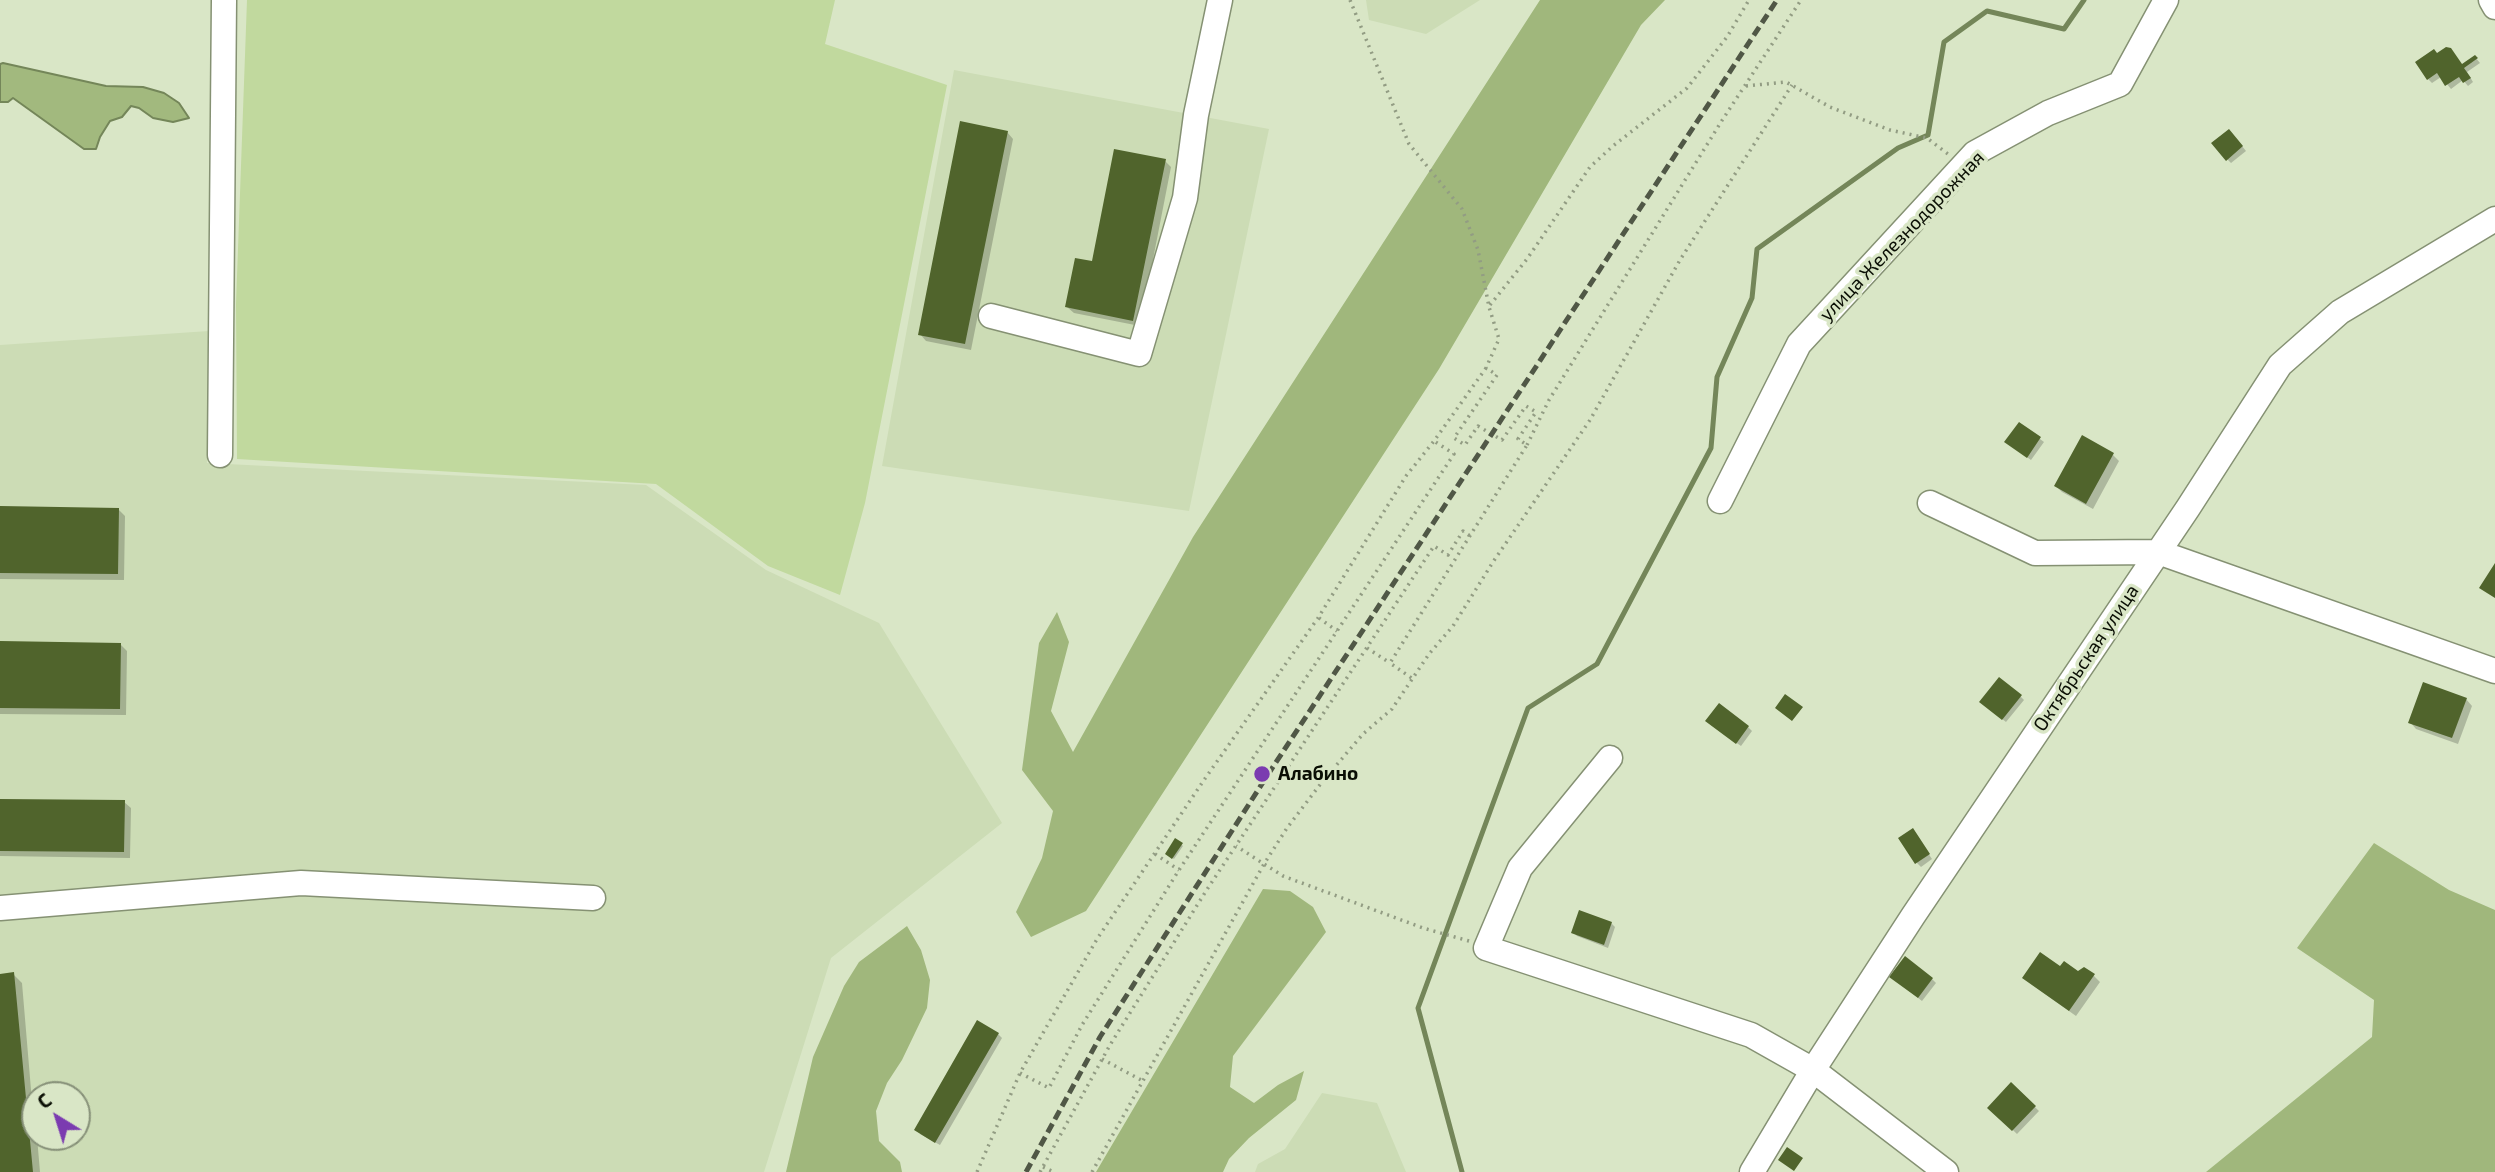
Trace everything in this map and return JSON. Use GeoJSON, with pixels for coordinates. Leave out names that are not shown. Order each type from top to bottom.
{"type":"FeatureCollection","features":[{"type":"Feature","properties":{"kind":"street"},"geometry":{"type":"LineString","coordinates":[[220,455],[225,0]]}},
{"type":"Feature","properties":{"kind":"street"},"geometry":{"type":"LineString","coordinates":[[991,316],[1139,354],[1185,198],[1196,115],[1220,0]]}},
{"type":"Feature","properties":{"kind":"street","name":"улица Железнодорожная"},"geometry":{"type":"LineString","coordinates":[[1720,501],[1799,344],[1975,153],[2048,113],[2120,84],[2166,0]]}},
{"type":"Feature","properties":{"kind":"street"},"geometry":{"type":"LineString","coordinates":[[2491,0],[2495,7]]}},
{"type":"Feature","properties":{"kind":"street","name":"Октябрьская улица"},"geometry":{"type":"LineString","coordinates":[[1752,1172],[1813,1070],[1920,905],[2158,552],[2280,365],[2340,312],[2495,219]]}},
{"type":"Feature","properties":{"kind":"street"},"geometry":{"type":"LineString","coordinates":[[1930,502],[2035,553],[2158,552],[2495,671]]}},
{"type":"Feature","properties":{"kind":"street"},"geometry":{"type":"LineString","coordinates":[[1610,758],[1520,868],[1486,948],[1751,1035],[1813,1070],[1946,1172]]}},
{"type":"Feature","properties":{"kind":"street"},"geometry":{"type":"LineString","coordinates":[[0,908],[301,883],[593,898]]}},
{"type":"Feature","properties":{"kind":"path"},"geometry":{"type":"LineString","coordinates":[[978,1172],[1020,1073],[1097,939],[1318,618],[1406,476],[1486,368],[1499,339],[1489,307],[1478,250],[1462,209],[1409,144],[1350,0]]}},
{"type":"Feature","properties":{"kind":"path"},"geometry":{"type":"LineString","coordinates":[[1489,307],[1527,259],[1590,167],[1623,137],[1687,88],[1727,37],[1749,0]]}},
{"type":"Feature","properties":{"kind":"path"},"geometry":{"type":"LineString","coordinates":[[1390,663],[1527,445],[1549,400],[1801,0]]}},
{"type":"Feature","properties":{"kind":"path"},"geometry":{"type":"LineString","coordinates":[[1745,86],[1786,82],[1830,107],[1890,130],[1927,138]]}},
{"type":"Feature","properties":{"kind":"path"},"geometry":{"type":"LineString","coordinates":[[1092,1172],[1264,864],[1287,828],[1321,782],[1363,734],[1392,709],[1429,654],[1453,626],[1590,420],[1680,260],[1792,85]]}},
{"type":"Feature","properties":{"kind":"path"},"geometry":{"type":"LineString","coordinates":[[1486,368],[1497,375],[1454,438],[1465,445],[1478,426],[1502,440],[1526,406],[1536,412],[1518,439],[1527,445]]}},
{"type":"Feature","properties":{"kind":"path"},"geometry":{"type":"LineString","coordinates":[[1020,1073],[1049,1088],[1082,1026],[1179,870],[1454,454],[1434,441]]}},
{"type":"Feature","properties":{"kind":"path"},"geometry":{"type":"LineString","coordinates":[[1040,1172],[1102,1059],[1236,846],[1434,547],[1448,555],[1463,531],[1470,536]]}},
{"type":"Feature","properties":{"kind":"path"},"geometry":{"type":"LineString","coordinates":[[1318,618],[1337,631]]}},
{"type":"Feature","properties":{"kind":"path"},"geometry":{"type":"LineString","coordinates":[[1367,648],[1413,679]]}},
{"type":"Feature","properties":{"kind":"path"},"geometry":{"type":"LineString","coordinates":[[1236,846],[1283,876],[1423,928],[1462,939]]}},
{"type":"Feature","properties":{"kind":"path"},"geometry":{"type":"LineString","coordinates":[[1154,853],[1179,870]]}},
{"type":"Feature","properties":{"kind":"path"},"geometry":{"type":"LineString","coordinates":[[1102,1059],[1143,1082]]}},
{"type":"Feature","properties":{"kind":"path"},"geometry":{"type":"LineString","coordinates":[[1043,1167],[1054,1172]]}},
{"type":"Feature","properties":{"kind":"shaded area"},"geometry":{"type":"Polygon","coordinates":[[[247,0],[835,0],[825,44],[947,85],[865,503],[840,595],[768,566],[656,484],[237,459],[236,304],[247,0]]]}},
{"type":"Feature","properties":{"kind":"shaded area"},"geometry":{"type":"Polygon","coordinates":[[[1366,0],[1480,0],[1426,34],[1369,20],[1366,0]]]}},
{"type":"Feature","properties":{"kind":"shaded area"},"geometry":{"type":"Polygon","coordinates":[[[1540,0],[1665,0],[1641,25],[1439,369],[1086,911],[1031,937],[1016,912],[1042,858],[1053,811],[1022,770],[1039,643],[1057,612],[1069,642],[1051,711],[1073,752],[1193,537],[1540,0]]]}},
{"type":"Feature","properties":{"kind":"shaded area"},"geometry":{"type":"Polygon","coordinates":[[[0,64],[106,86],[143,87],[164,93],[179,103],[189,118],[173,122],[153,118],[131,106],[122,117],[110,121],[96,149],[84,149],[13,98],[8,102],[0,102],[0,64]]]}},
{"type":"Feature","properties":{"kind":"shaded area"},"geometry":{"type":"Polygon","coordinates":[[[954,70],[1269,129],[1189,511],[882,466],[954,70]]]}},
{"type":"Feature","properties":{"kind":"shaded area"},"geometry":{"type":"Polygon","coordinates":[[[209,331],[207,463],[646,485],[766,570],[879,623],[1002,823],[831,958],[764,1172],[0,1172],[0,345],[209,331]]]}},
{"type":"Feature","properties":{"kind":"shaded area"},"geometry":{"type":"Polygon","coordinates":[[[2374,843],[2449,890],[2495,910],[2495,1172],[2206,1172],[2372,1037],[2374,1000],[2297,948],[2374,843]]]}},
{"type":"Feature","properties":{"kind":"shaded area"},"geometry":{"type":"Polygon","coordinates":[[[1263,889],[1290,891],[1313,907],[1326,932],[1233,1056],[1230,1087],[1254,1103],[1278,1085],[1304,1071],[1296,1100],[1249,1138],[1229,1159],[1223,1172],[1096,1172],[1263,889]]]}},
{"type":"Feature","properties":{"kind":"shaded area"},"geometry":{"type":"Polygon","coordinates":[[[907,926],[921,950],[930,980],[927,1008],[902,1060],[887,1083],[876,1111],[879,1141],[900,1162],[902,1172],[786,1172],[813,1057],[844,986],[859,962],[907,926]]]}},
{"type":"Feature","properties":{"kind":"shaded area"},"geometry":{"type":"Polygon","coordinates":[[[1322,1093],[1377,1103],[1406,1172],[1255,1172],[1258,1164],[1285,1149],[1322,1093]]]}},
{"type":"Feature","properties":{"kind":"building"},"geometry":{"type":"Polygon","coordinates":[[[2446,47],[2451,48],[2462,64],[2475,55],[2478,58],[2464,68],[2471,78],[2463,83],[2459,77],[2445,86],[2437,73],[2427,80],[2415,62],[2434,49],[2437,53],[2446,47]]]}},
{"type":"Feature","properties":{"kind":"building"},"geometry":{"type":"Polygon","coordinates":[[[960,121],[1008,131],[965,344],[918,335],[960,121]]]}},
{"type":"Feature","properties":{"kind":"building"},"geometry":{"type":"Polygon","coordinates":[[[2229,129],[2243,146],[2226,161],[2211,143],[2229,129]]]}},
{"type":"Feature","properties":{"kind":"building"},"geometry":{"type":"Polygon","coordinates":[[[1114,149],[1166,159],[1133,321],[1065,307],[1075,258],[1092,261],[1114,149]]]}},
{"type":"Feature","properties":{"kind":"building"},"geometry":{"type":"Polygon","coordinates":[[[2019,422],[2041,437],[2027,458],[2004,442],[2019,422]]]}},
{"type":"Feature","properties":{"kind":"building"},"geometry":{"type":"Polygon","coordinates":[[[2082,435],[2114,453],[2086,504],[2054,486],[2082,435]]]}},
{"type":"Feature","properties":{"kind":"building"},"geometry":{"type":"Polygon","coordinates":[[[0,506],[119,508],[118,574],[0,573],[0,506]]]}},
{"type":"Feature","properties":{"kind":"building"},"geometry":{"type":"Polygon","coordinates":[[[2495,563],[2495,598],[2479,588],[2495,563]]]}},
{"type":"Feature","properties":{"kind":"building"},"geometry":{"type":"Polygon","coordinates":[[[0,641],[121,643],[120,709],[0,708],[0,641]]]}},
{"type":"Feature","properties":{"kind":"building"},"geometry":{"type":"Polygon","coordinates":[[[1999,677],[2022,695],[2002,720],[1979,702],[1999,677]]]}},
{"type":"Feature","properties":{"kind":"building"},"geometry":{"type":"Polygon","coordinates":[[[2423,682],[2467,698],[2452,738],[2408,723],[2423,682]]]}},
{"type":"Feature","properties":{"kind":"building"},"geometry":{"type":"Polygon","coordinates":[[[1785,694],[1803,707],[1792,721],[1775,708],[1785,694]]]}},
{"type":"Feature","properties":{"kind":"building"},"geometry":{"type":"Polygon","coordinates":[[[1719,703],[1749,726],[1736,744],[1705,721],[1719,703]]]}},
{"type":"Feature","properties":{"kind":"building"},"geometry":{"type":"Polygon","coordinates":[[[0,799],[125,800],[124,852],[0,851],[0,799]]]}},
{"type":"Feature","properties":{"kind":"building"},"geometry":{"type":"Polygon","coordinates":[[[1913,828],[1930,854],[1915,864],[1898,838],[1913,828]]]}},
{"type":"Feature","properties":{"kind":"building"},"geometry":{"type":"Polygon","coordinates":[[[1175,838],[1183,843],[1172,859],[1165,854],[1175,838]]]}},
{"type":"Feature","properties":{"kind":"building"},"geometry":{"type":"Polygon","coordinates":[[[1579,910],[1612,922],[1604,945],[1571,933],[1579,910]]]}},
{"type":"Feature","properties":{"kind":"building"},"geometry":{"type":"Polygon","coordinates":[[[2040,952],[2060,966],[2064,961],[2078,971],[2084,967],[2095,974],[2069,1011],[2022,978],[2040,952]]]}},
{"type":"Feature","properties":{"kind":"building"},"geometry":{"type":"Polygon","coordinates":[[[1905,956],[1933,978],[1918,998],[1889,977],[1905,956]]]}},
{"type":"Feature","properties":{"kind":"building"},"geometry":{"type":"Polygon","coordinates":[[[14,972],[24,1081],[21,1081],[21,1151],[31,1151],[33,1172],[0,1172],[0,974],[14,972]]]}},
{"type":"Feature","properties":{"kind":"building"},"geometry":{"type":"Polygon","coordinates":[[[977,1020],[999,1033],[935,1143],[914,1130],[977,1020]]]}},
{"type":"Feature","properties":{"kind":"building"},"geometry":{"type":"Polygon","coordinates":[[[2011,1082],[2036,1106],[2012,1131],[1987,1108],[2011,1082]]]}},
{"type":"Feature","properties":{"kind":"building"},"geometry":{"type":"Polygon","coordinates":[[[1787,1147],[1803,1158],[1794,1171],[1778,1160],[1787,1147]]]}},
{"type":"Feature","properties":{"kind":"waterway"},"geometry":{"type":"LineString","coordinates":[[1462,1172],[1418,1008],[1528,708],[1597,664],[1711,448],[1717,377],[1752,298],[1757,249],[1898,148],[1928,135],[1944,42],[1987,11],[2064,29],[2084,0]]}},
{"type":"Feature","properties":{"kind":"railway"},"geometry":{"type":"LineString","coordinates":[[1026,1172],[1100,1037],[1267,776],[1777,0]]}},
{"type":"Feature","properties":{"kind":"place","name":"Алабино"},"geometry":{"type":"Point","coordinates":[1262,774]}}]}
